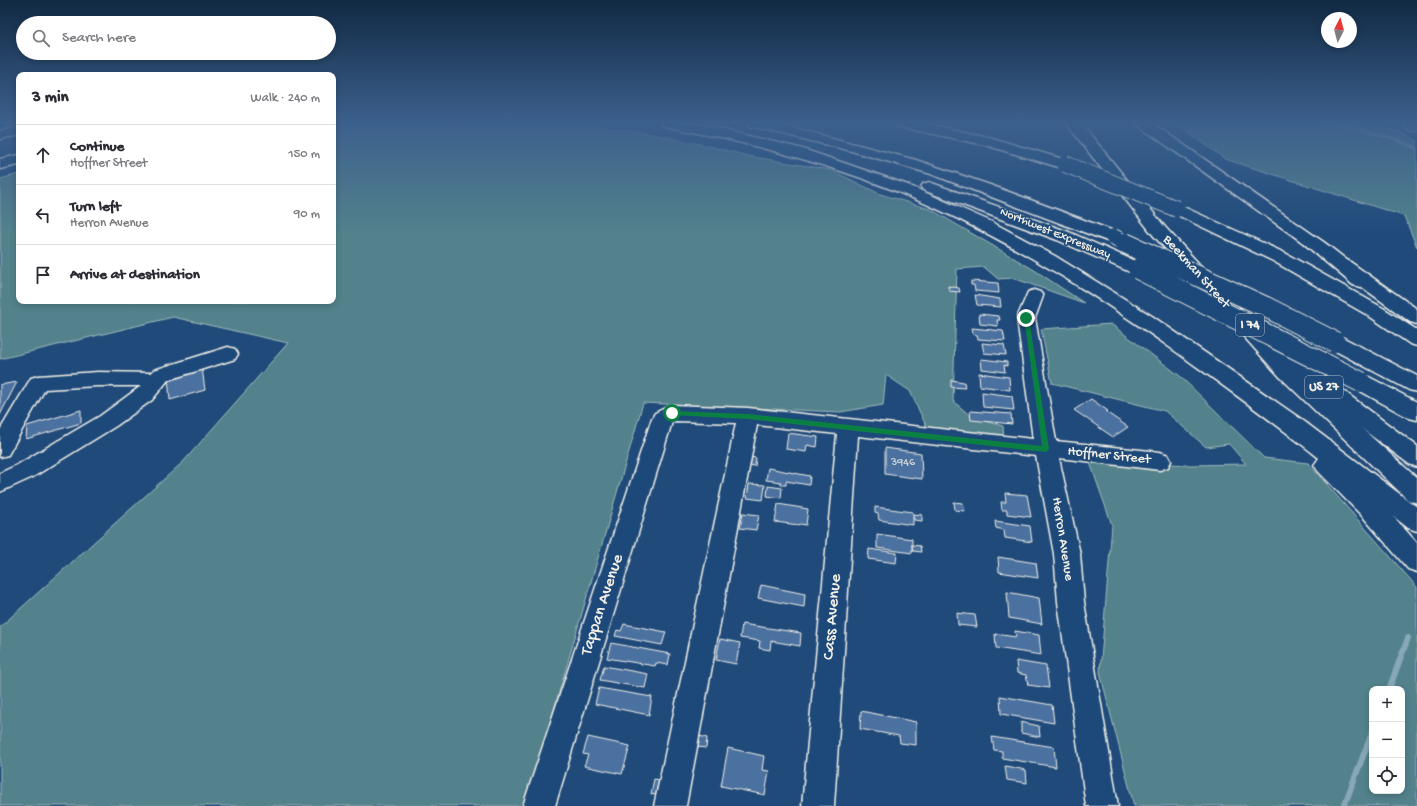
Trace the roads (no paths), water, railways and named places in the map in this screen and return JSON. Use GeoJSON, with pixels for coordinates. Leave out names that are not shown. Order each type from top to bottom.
{"type":"FeatureCollection","features":[{"type":"Feature","properties":{"kind":"main road"},"geometry":{"type":"LineString","coordinates":[[0,164],[16,161]]}},
{"type":"Feature","properties":{"kind":"main road"},"geometry":{"type":"LineString","coordinates":[[825,161],[902,188],[986,226],[1049,260],[1145,320],[1293,425],[1417,521]]}},
{"type":"Feature","properties":{"kind":"main road","name":"Northwest Expressway"},"geometry":{"type":"LineString","coordinates":[[848,161],[966,199],[1056,233],[1138,269],[1417,412]]}},
{"type":"Feature","properties":{"kind":"main road","name":"Northwest Expressway"},"geometry":{"type":"LineString","coordinates":[[903,161],[982,188],[1113,238],[1266,307],[1417,385]]}},
{"type":"Feature","properties":{"kind":"main road"},"geometry":{"type":"LineString","coordinates":[[1054,161],[1177,209],[1279,257],[1376,312],[1417,339]]}},
{"type":"Feature","properties":{"kind":"main road","name":"Beekman Street"},"geometry":{"type":"LineString","coordinates":[[1103,161],[1159,231],[1287,372],[1417,493]]}},
{"type":"Feature","properties":{"kind":"main road"},"geometry":{"type":"LineString","coordinates":[[1198,161],[1417,318]]}},
{"type":"Feature","properties":{"kind":"main road"},"geometry":{"type":"LineString","coordinates":[[1343,265],[1365,286],[1417,323]]}},
{"type":"Feature","properties":{"kind":"main road","name":"US 27"},"geometry":{"type":"LineString","coordinates":[[1233,313],[1345,404],[1417,458]]}},
{"type":"Feature","properties":{"kind":"main road"},"geometry":{"type":"LineString","coordinates":[[1248,394],[1330,468],[1373,511],[1417,561]]}},
{"type":"Feature","properties":{"kind":"street","name":"Herron Avenue"},"geometry":{"type":"LineString","coordinates":[[1034,296],[1026,318],[1046,449],[1068,554],[1071,602],[1102,806]]}},
{"type":"Feature","properties":{"kind":"street"},"geometry":{"type":"LineString","coordinates":[[0,483],[25,471],[108,421],[145,394],[161,375],[228,354]]}},
{"type":"Feature","properties":{"kind":"street"},"geometry":{"type":"LineString","coordinates":[[0,449],[38,383],[73,379],[131,378],[157,381]]}},
{"type":"Feature","properties":{"kind":"street","name":"Tappan Avenue"},"geometry":{"type":"LineString","coordinates":[[539,806],[663,418],[672,413],[676,413]]}},
{"type":"Feature","properties":{"kind":"street","name":"Hoffner Street"},"geometry":{"type":"LineString","coordinates":[[676,413],[748,416],[1160,461]]}},
{"type":"Feature","properties":{"kind":"street"},"geometry":{"type":"LineString","coordinates":[[670,806],[748,416]]}},
{"type":"Feature","properties":{"kind":"street","name":"Cass Avenue"},"geometry":{"type":"LineString","coordinates":[[818,806],[848,427]]}},
{"type":"Feature","properties":{"kind":"waterway"},"geometry":{"type":"LineString","coordinates":[[1390,686],[1408,638]]}},
{"type":"Feature","properties":{"kind":"waterway"},"geometry":{"type":"LineString","coordinates":[[1344,806],[1369,741]]}}]}
